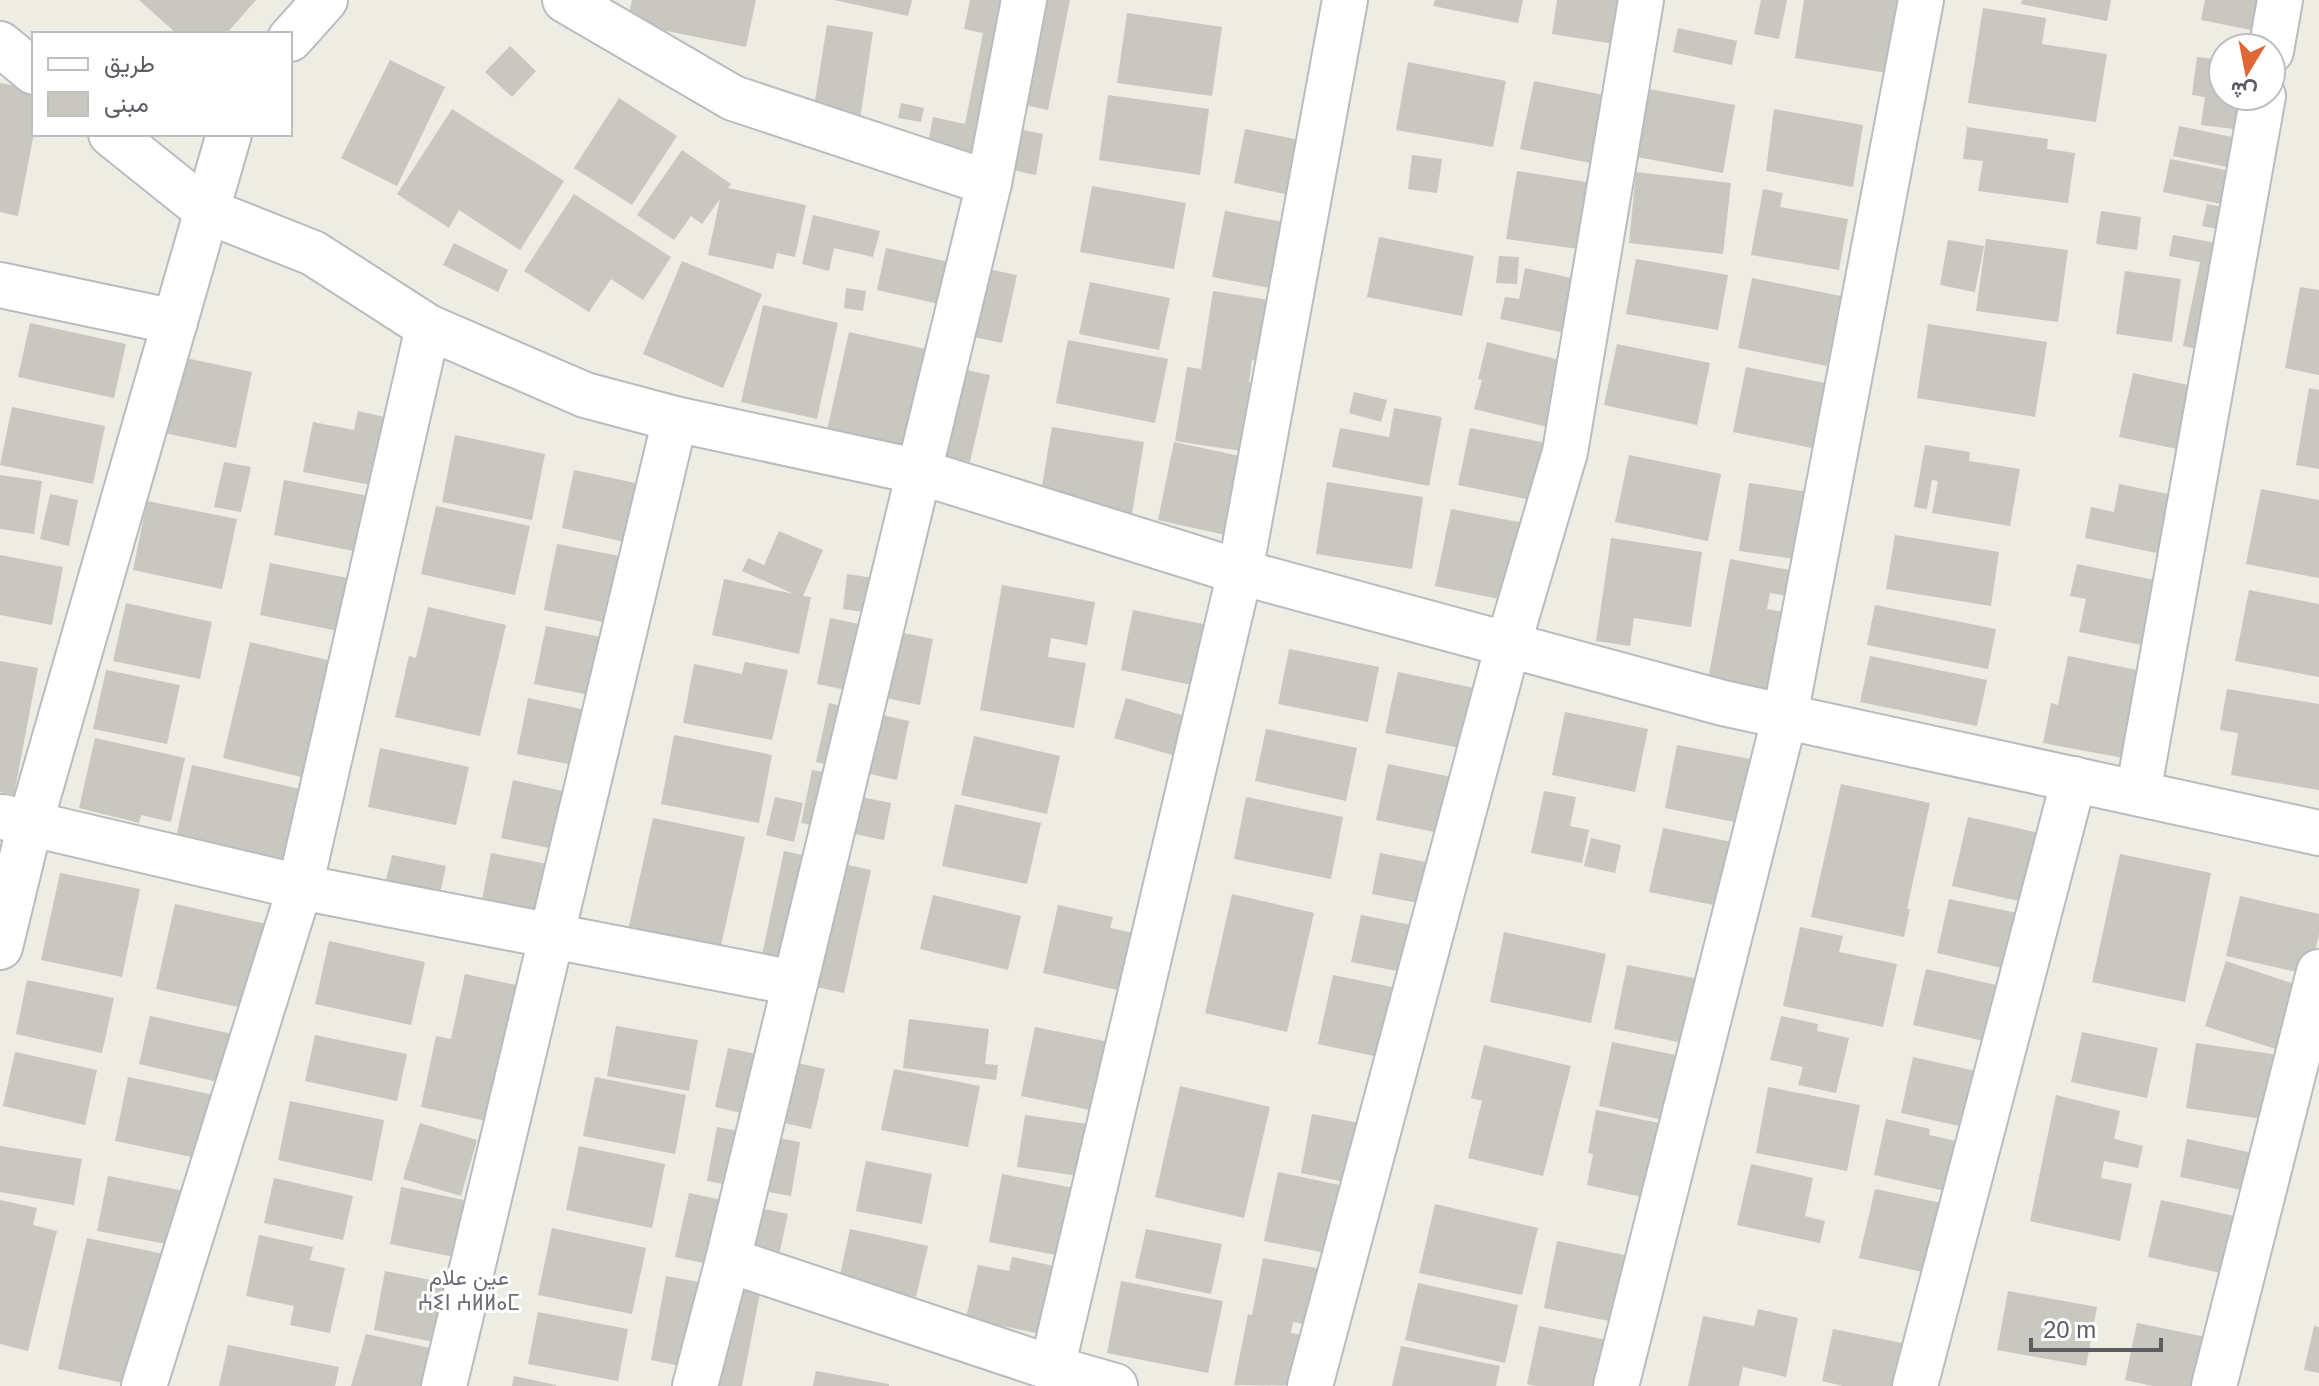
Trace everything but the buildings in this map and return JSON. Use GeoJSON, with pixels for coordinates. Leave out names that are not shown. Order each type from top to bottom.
{"type":"FeatureCollection","features":[{"type":"Feature","properties":{"kind":"street"},"geometry":{"type":"LineString","coordinates":[[292,37],[325,0]]}},
{"type":"Feature","properties":{"kind":"street"},"geometry":{"type":"LineString","coordinates":[[565,0],[733,98],[989,183]]}},
{"type":"Feature","properties":{"kind":"street"},"geometry":{"type":"LineString","coordinates":[[695,1386],[989,183],[1024,0]]}},
{"type":"Feature","properties":{"kind":"street"},"geometry":{"type":"LineString","coordinates":[[1052,1368],[1240,572],[1345,0]]}},
{"type":"Feature","properties":{"kind":"street"},"geometry":{"type":"LineString","coordinates":[[1310,1386],[1508,645],[1565,452],[1641,0]]}},
{"type":"Feature","properties":{"kind":"street"},"geometry":{"type":"LineString","coordinates":[[1616,1386],[1785,716],[1921,0]]}},
{"type":"Feature","properties":{"kind":"street"},"geometry":{"type":"LineString","coordinates":[[2274,32],[2280,0]]}},
{"type":"Feature","properties":{"kind":"street"},"geometry":{"type":"LineString","coordinates":[[0,44],[32,70]]}},
{"type":"Feature","properties":{"kind":"street"},"geometry":{"type":"LineString","coordinates":[[2138,793],[2260,112]]}},
{"type":"Feature","properties":{"kind":"street"},"geometry":{"type":"LineString","coordinates":[[113,136],[207,211],[313,253],[428,327],[585,395],[675,419],[920,472],[1240,572],[1723,703],[2319,833]]}},
{"type":"Feature","properties":{"kind":"street"},"geometry":{"type":"LineString","coordinates":[[0,947],[15,820],[175,322],[228,136]]}},
{"type":"Feature","properties":{"kind":"street"},"geometry":{"type":"LineString","coordinates":[[0,285],[175,322]]}},
{"type":"Feature","properties":{"kind":"street"},"geometry":{"type":"LineString","coordinates":[[144,1386],[300,887],[428,327]]}},
{"type":"Feature","properties":{"kind":"street"},"geometry":{"type":"LineString","coordinates":[[444,1386],[675,419]]}},
{"type":"Feature","properties":{"kind":"street"},"geometry":{"type":"LineString","coordinates":[[1915,1386],[2074,779]]}},
{"type":"Feature","properties":{"kind":"street"},"geometry":{"type":"LineString","coordinates":[[15,820],[300,887],[795,983]]}},
{"type":"Feature","properties":{"kind":"street"},"geometry":{"type":"LineString","coordinates":[[2214,1386],[2319,972]]}},
{"type":"Feature","properties":{"kind":"street"},"geometry":{"type":"LineString","coordinates":[[728,1260],[1115,1386]]}},
{"type":"Feature","properties":{"kind":"district","name":"عين علام ⵄⵉⵏ ⵄⵍⵍⴰⵎ"},"geometry":{"type":"Point","coordinates":[469,1290]}}]}
